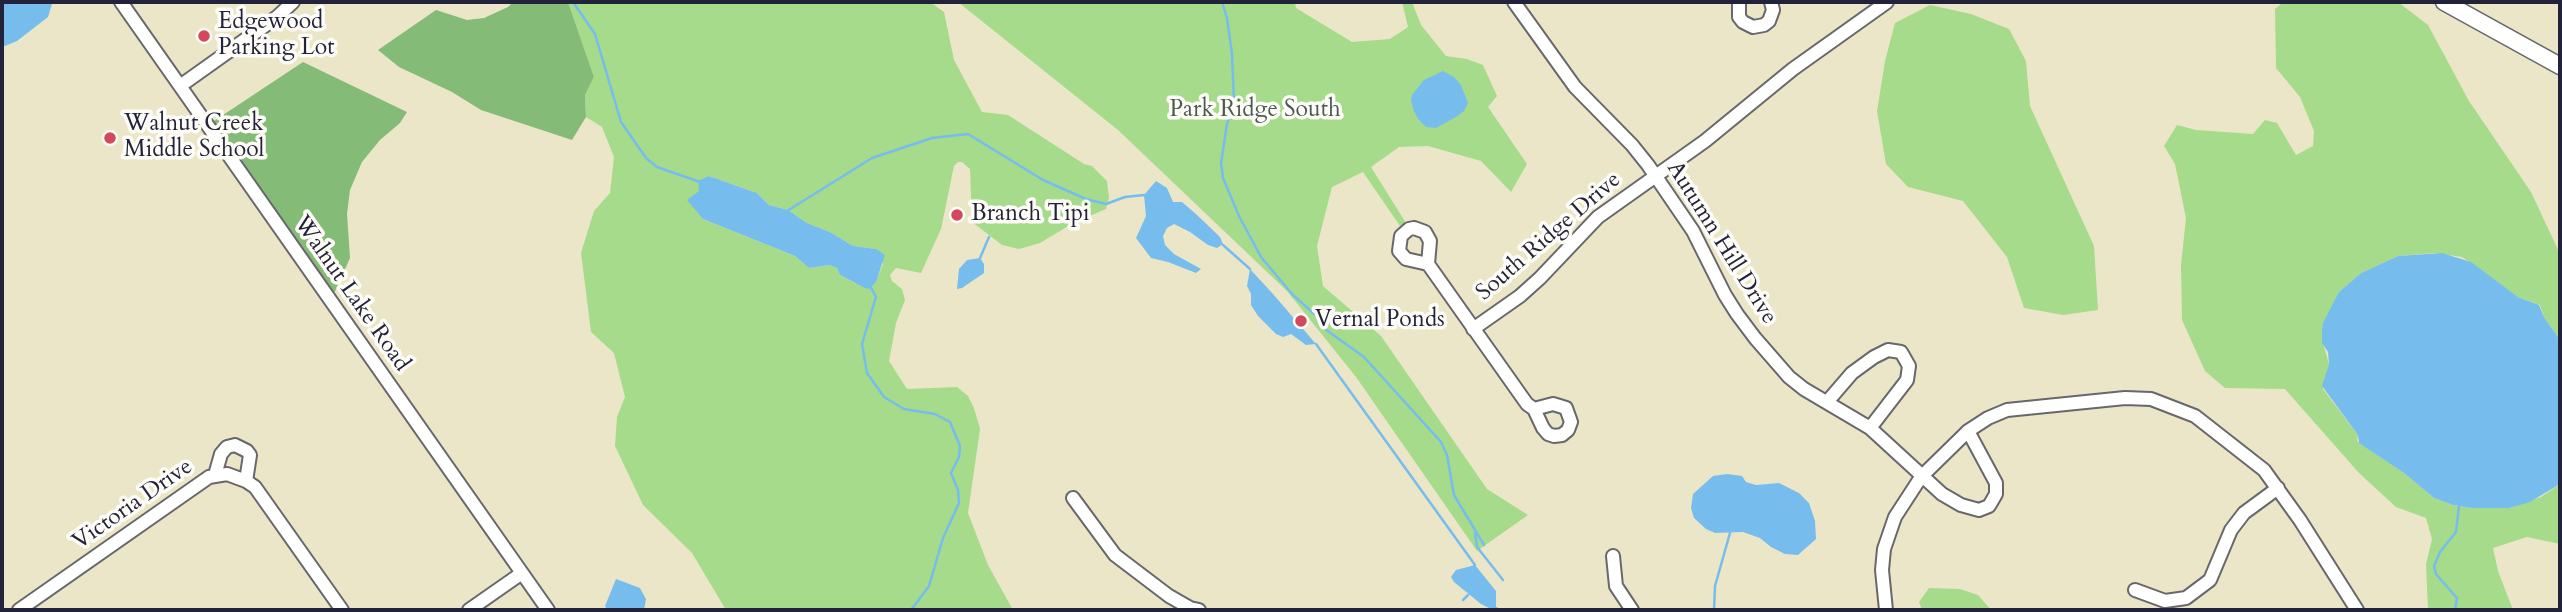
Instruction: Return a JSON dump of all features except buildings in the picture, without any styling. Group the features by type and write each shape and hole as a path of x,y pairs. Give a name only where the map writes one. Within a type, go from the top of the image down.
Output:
{"main road":[{"path":"2444,2 2560,66"}],"street":[{"name":"Walnut Lake Road","path":"121,2 548,610"},
{"path":"180,86 277,17 293,2"},
{"name":"Autumn Hill Drive","path":"1514,2 1575,87 1632,145 1655,176 1693,231 1725,295 1755,338 1789,377 1804,389 1870,428 1942,494 1961,505 1979,510 1989,506 1996,494 1996,483 1968,431"},
{"path":"1739,2 1739,17 1742,22 1753,27 1769,21 1773,10 1771,2"},
{"name":"South Ridge Drive","path":"1473,329 1520,296 1598,218 1705,141 1813,54 1887,2"},
{"path":"1428,264 1527,404 1534,409"},
{"path":"1827,402 1837,387 1874,357 1888,350 1901,352 1909,366 1907,380 1870,428"},
{"path":"1886,610 1882,570 1884,548 1895,517 1921,477 1968,431 1988,418 2007,411 2125,398 2151,399 2171,405 2204,422 2264,470 2357,610"},
{"path":"215,475 221,454 227,447 242,447 250,455 246,481 255,487 342,610"},
{"name":"Victoria Drive","path":"19,610 215,475 227,474 246,481"},
{"path":"2135,590 2165,601 2186,598 2210,580 2231,530 2244,513 2278,488"},
{"path":"1073,498 1115,555 1169,596 1199,610"},
{"path":"1613,556 1616,586 1632,610"},
{"path":"469,610 522,573"}],"green space":[{"path":"513,2 568,2 594,77 585,95 586,117 572,140 481,110 452,92 399,67 378,50 436,10 467,20 484,18"},
{"path":"568,2 930,2 944,12 954,60 982,112 1008,115 1084,164 1092,166 1107,181 1109,198 1106,209 1075,222 1040,243 1019,249 1002,245 972,222 970,169 958,162 954,166 941,229 921,273 896,268 890,275 892,281 902,289 905,300 896,323 889,361 907,389 957,387 968,396 974,408 980,429 968,513 988,565 1013,610 726,610 692,553 643,505 615,446 617,417 625,397 614,353 591,332 581,253 594,211 610,193 614,157 602,127 586,117 585,95 594,77","holes":["709,176 757,193 769,205 788,210 807,223 832,233 853,246 876,249 883,264 876,281 855,283 840,275 837,268 830,265 809,268 795,256 703,219 691,197 697,195"]},
{"name":"Park Ridge South","path":"958,2 1295,2 1296,8 1352,42 1390,39 1408,27 1402,2 1412,2 1421,25 1446,56 1483,65 1497,96 1488,107 1527,164 1511,192 1481,161 1428,146 1399,147 1371,167 1406,223 1400,226 1363,172 1332,187 1317,246 1323,286 1381,336 1487,489 1528,515 1477,551 1356,377 1287,291 1118,130"},
{"path":"2283,2 2398,2 2428,25 2469,101 2531,192 2560,254 2560,340 2544,317 2540,305 2518,297 2462,257 2435,253 2398,256 2361,273 2339,292 2322,339 2329,364 2323,389 2358,435 2357,441 2404,473 2434,498 2472,508 2509,508 2541,497 2560,484 2560,544 2527,537 2493,548 2498,571 2513,610 2428,610 2426,564 2432,539 2426,518 2396,507 2359,473 2285,389 2225,388 2205,371 2182,320 2181,265 2186,218 2175,164 2164,146 2177,125 2196,130 2253,134 2265,120 2277,123 2296,155 2313,146 2314,131 2300,97 2276,68 2275,9"},
{"path":"1930,5 1971,14 2009,29 2026,61 2030,106 2094,246 2098,310 2063,315 2024,308 2007,257 1963,201 1908,187 1886,164 1877,111 1885,61 1895,23"},
{"path":"303,62 407,112 400,123 380,140 362,162 350,190 347,214 350,258 333,296 211,123"},
{"path":"1929,588 1960,589 1978,595 1991,610 1922,610 1919,602"}],"water":[{"path":"2,2 52,4 48,17 17,41 5,46 2,45"},
{"path":"1443,71 1461,85 1468,103 1464,111 1456,117 1436,128 1426,127 1414,111 1412,95 1424,80"},
{"path":"709,176 757,193 769,205 788,210 807,223 832,233 853,246 876,249 885,255 876,282 869,289 840,275 837,268 830,265 809,268 795,256 703,219 687,200 699,191 698,181"},
{"path":"1156,181 1167,188 1173,202 1182,202 1220,237 1223,244 1217,248 1174,224 1167,228 1163,236 1165,245 1174,254 1201,269 1196,273 1151,258 1136,238 1146,216 1144,195"},
{"path":"2442,253 2471,262 2518,297 2539,305 2560,340 2560,484 2530,502 2509,508 2472,508 2434,498 2404,473 2359,443 2358,435 2322,386 2329,364 2328,352 2322,343 2323,323 2339,292 2361,273 2398,256"},
{"path":"980,258 984,264 984,273 957,289 959,269 967,260"},
{"path":"1250,269 1316,344 1306,345 1291,334 1283,337 1276,334 1258,316 1251,305 1251,294 1247,286"},
{"path":"1713,476 1742,476 1746,482 1756,485 1779,483 1799,493 1809,503 1815,521 1816,539 1798,555 1785,554 1760,538 1743,532 1715,533 1706,529 1694,518 1691,508 1693,494"},
{"path":"1475,565 1496,591 1496,608 1491,609 1481,604 1451,577 1456,570"},
{"path":"616,579 640,588 646,599 644,610 607,610 605,606"}],"waterway":[{"path":"573,2 595,34 621,122 646,158 657,167 700,182"},
{"path":"1222,2 1232,54 1234,101 1227,124 1221,163 1223,178 1239,216 1261,257 1293,295 1320,319 1325,329 1364,357 1441,442 1447,455 1454,495 1484,545"},
{"path":"787,211 872,158 932,138 968,134 1043,180 1086,199 1106,204 1125,197 1144,195"},
{"path":"980,258 989,237"},
{"path":"1223,245 1250,269"},
{"path":"870,286 876,297 862,344 867,373 884,397 904,409 935,414 950,422 960,446 959,457 951,473 958,490 959,503 943,538 929,586 911,610"},
{"path":"1316,344 1475,565"},
{"path":"2455,610 2457,598 2436,574 2434,566 2440,552 2456,532 2459,506"},
{"path":"1475,533 1477,547 1503,580"},
{"path":"1714,610 1715,586 1730,533"},
{"path":"1463,600 1468,595"}],"place":[{"name":"Edgewood Parking Lot","path":"204,36"},
{"name":"Walnut Creek Middle School","path":"110,138"},
{"name":"Branch Tipi","path":"957,215"},
{"name":"Vernal Ponds","path":"1301,321"}]}
